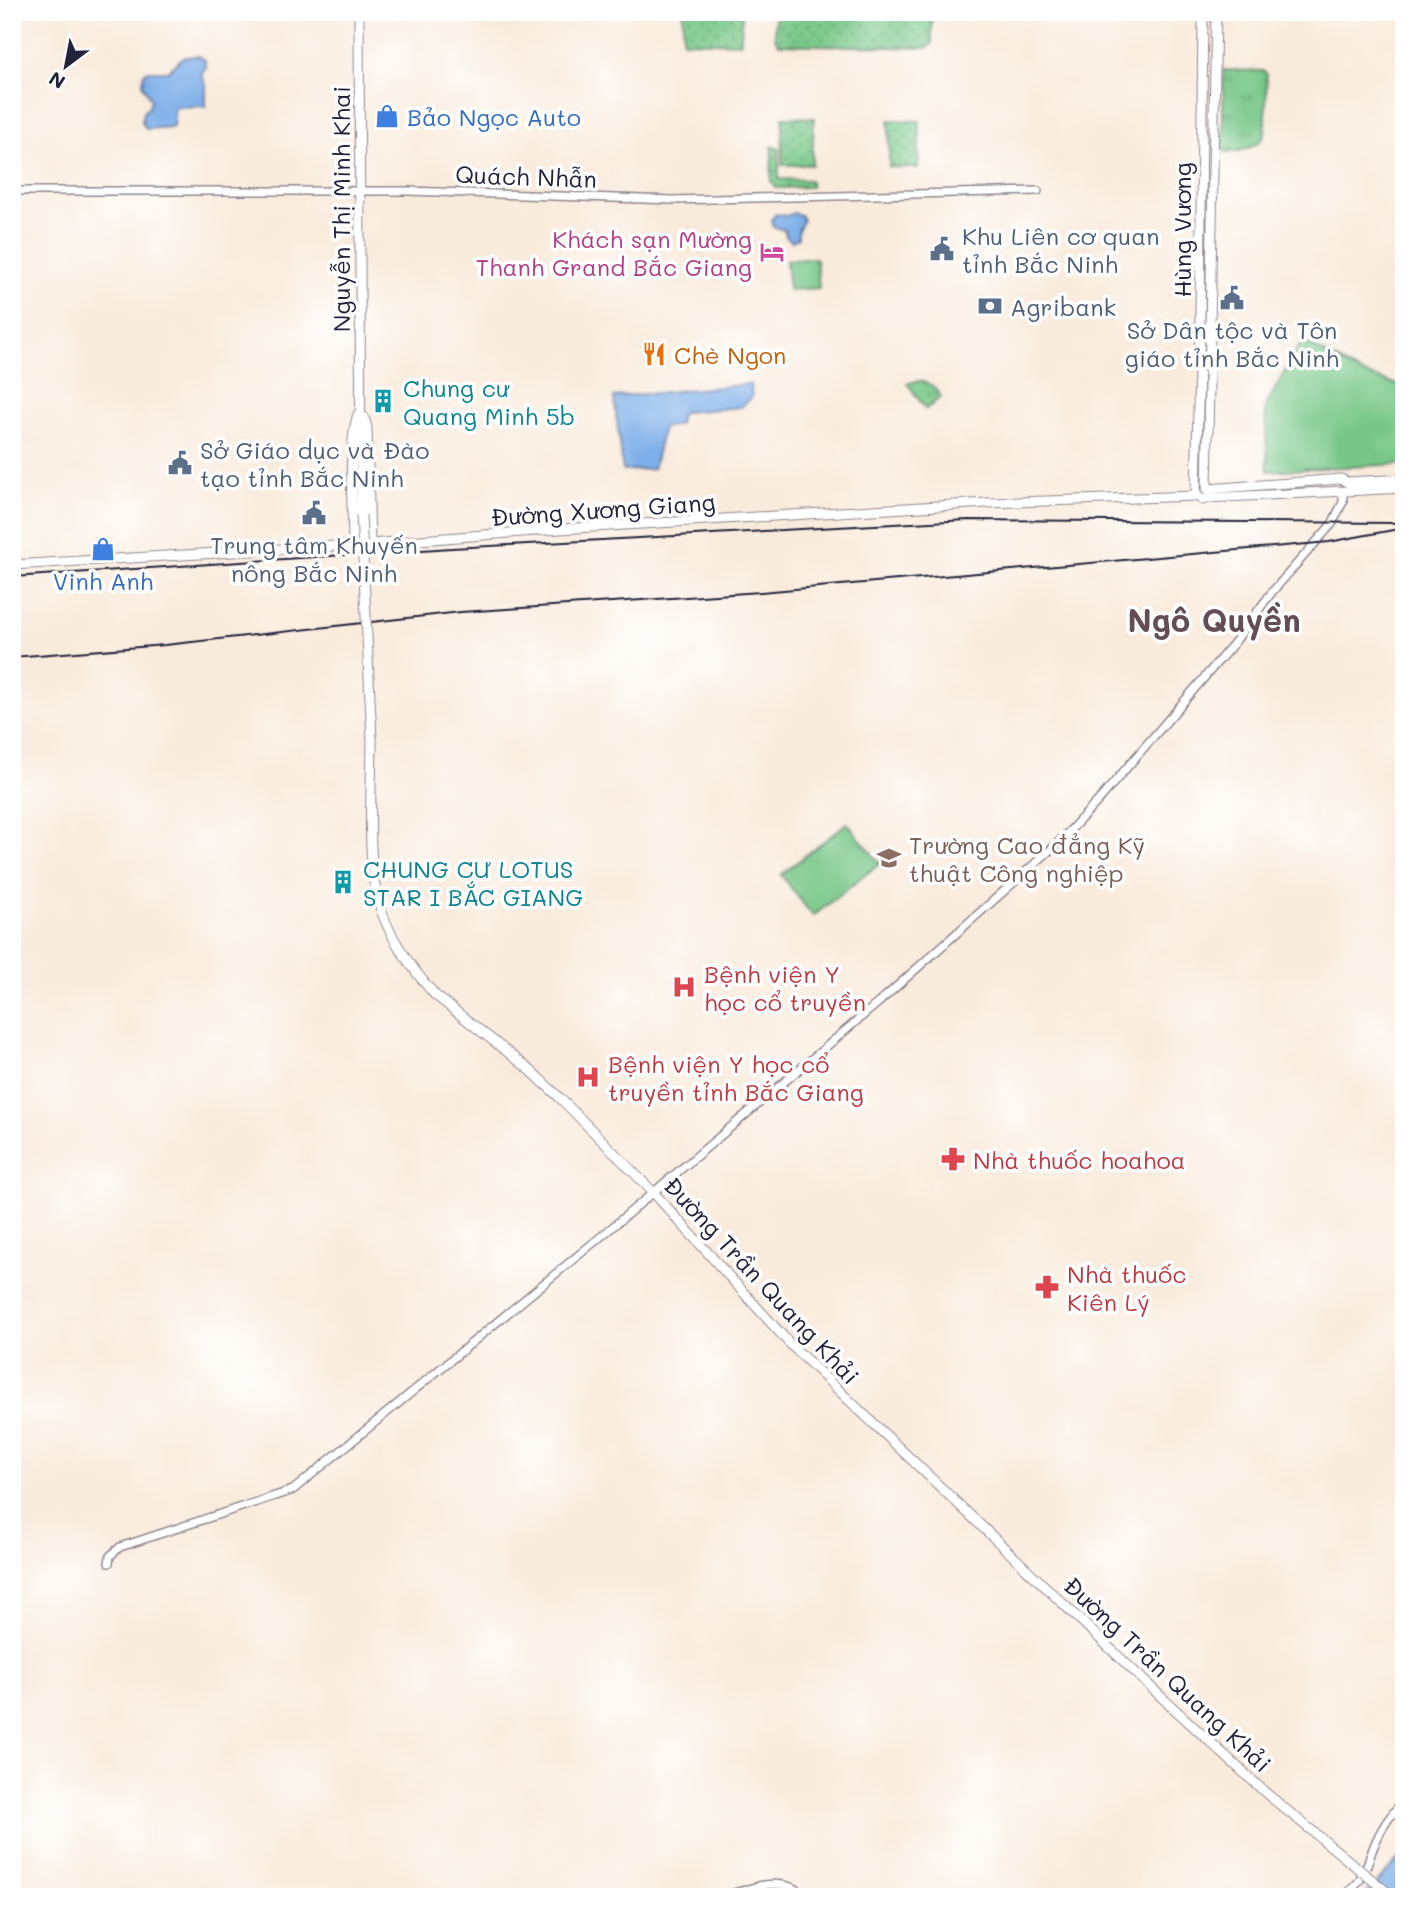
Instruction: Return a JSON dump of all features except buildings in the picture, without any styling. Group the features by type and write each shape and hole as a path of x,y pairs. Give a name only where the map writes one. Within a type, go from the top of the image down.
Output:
{"main road":[{"name":"Nguyễn Thị Minh Khai","path":"359,12 360,405"},
{"path":"1203,14 1216,14"},
{"name":"Hùng Vương","path":"1203,14 1200,322 1203,492"},
{"name":"Hùng Vương","path":"1201,437 1211,323 1216,14"},
{"path":"1201,110 1214,110"},
{"path":"360,405 367,428 370,544"},
{"path":"353,545 354,428 360,405"},
{"name":"Đường Trần Quang Khải","path":"360,405 361,515 372,739 375,885 382,911 396,941 424,982 435,995 547,1084 653,1192 791,1345 1157,1693 1267,1794 1393,1897"},
{"name":"Đường Xương Giang","path":"1342,487 1404,479"},
{"name":"Đường Xương Giang","path":"12,565 987,503 1203,492 1342,487 1404,488"}],"street":[{"name":"Quách Nhẫn","path":"12,191 359,191 673,200 1038,191"},
{"path":"109,1563 110,1556 120,1547 293,1490 627,1215 878,1003 1062,840 1099,800 1332,524 1343,502 1342,487"},
{"path":"1340,1897 1353,1890 1361,1881 1382,1828 1404,1800"},
{"path":"716,1897 773,1885 787,1886 808,1897"}],"green space":[{"path":"683,12 742,12 741,43 683,41"},
{"path":"775,12 932,12 932,44 927,48 779,44 775,38"},
{"path":"1223,70 1263,71 1267,74 1265,135 1252,147 1223,152"},
{"path":"783,117 814,118 812,165 782,165"},
{"path":"889,120 920,121 918,168 889,167"},
{"path":"772,146 779,149 779,179 810,180 811,187 776,188 771,182"},
{"path":"816,258 819,288 789,290 786,260"},
{"path":"1302,341 1360,373 1404,387 1404,464 1268,471 1265,407"},
{"path":"919,381 932,386 941,397 926,409 907,383"},
{"path":"847,823 880,863 813,916 781,875"}],"water":[{"path":"199,56 205,60 206,67 201,74 206,85 206,106 177,107 174,110 173,127 146,129 142,122 143,112 151,100 143,85 144,73 168,71 183,57"},
{"path":"793,213 801,215 803,221 798,238 792,241 786,237 785,230 773,227 771,220 776,214 787,216"},
{"path":"750,384 752,397 741,407 684,412 680,416 679,424 663,428 653,469 623,471 614,397"},
{"path":"1404,1854 1404,1897 1363,1897"}],"railway":[{"path":"12,577 452,548 968,520 1397,523"},
{"path":"12,657 165,645 461,612 761,592 1329,542 1404,528"}],"place":[{"name":"Bảo Ngọc Auto","path":"387,116"},
{"name":"Khu Liên cơ quan tỉnh Bắc Ninh","path":"942,249"},
{"name":"Khách sạn Mường Thanh Grand Bắc Giang","path":"772,252"},
{"name":"Sở Dân tộc và Tôn giáo tỉnh Bắc Ninh","path":"1232,298"},
{"name":"Agribank","path":"990,306"},
{"name":"Chè Ngon","path":"654,354"},
{"name":"Chung cư Quang Minh 5b","path":"383,401"},
{"name":"Sở Giáo dục và Đào tạo tỉnh Bắc Ninh","path":"180,463"},
{"name":"Trung tâm Khuyến nông Bắc Ninh","path":"314,513"},
{"name":"Vinh Anh","path":"103,549"},
{"name":"Trường Cao đẳng Kỹ thuật Công nghiệp","path":"889,858"},
{"name":"CHUNG CƯ LOTUS STAR I BẮC GIANG","path":"343,882"},
{"name":"Bệnh viện Y học cổ truyền","path":"684,987"},
{"name":"Bệnh viện Y học cổ truyền tỉnh Bắc Giang","path":"588,1077"},
{"name":"Nhà thuốc hoahoa","path":"953,1159"},
{"name":"Nhà thuốc Kiên Lý","path":"1047,1287"}],"district":[{"name":"Ngô Quyền","path":"1214,619"}]}
